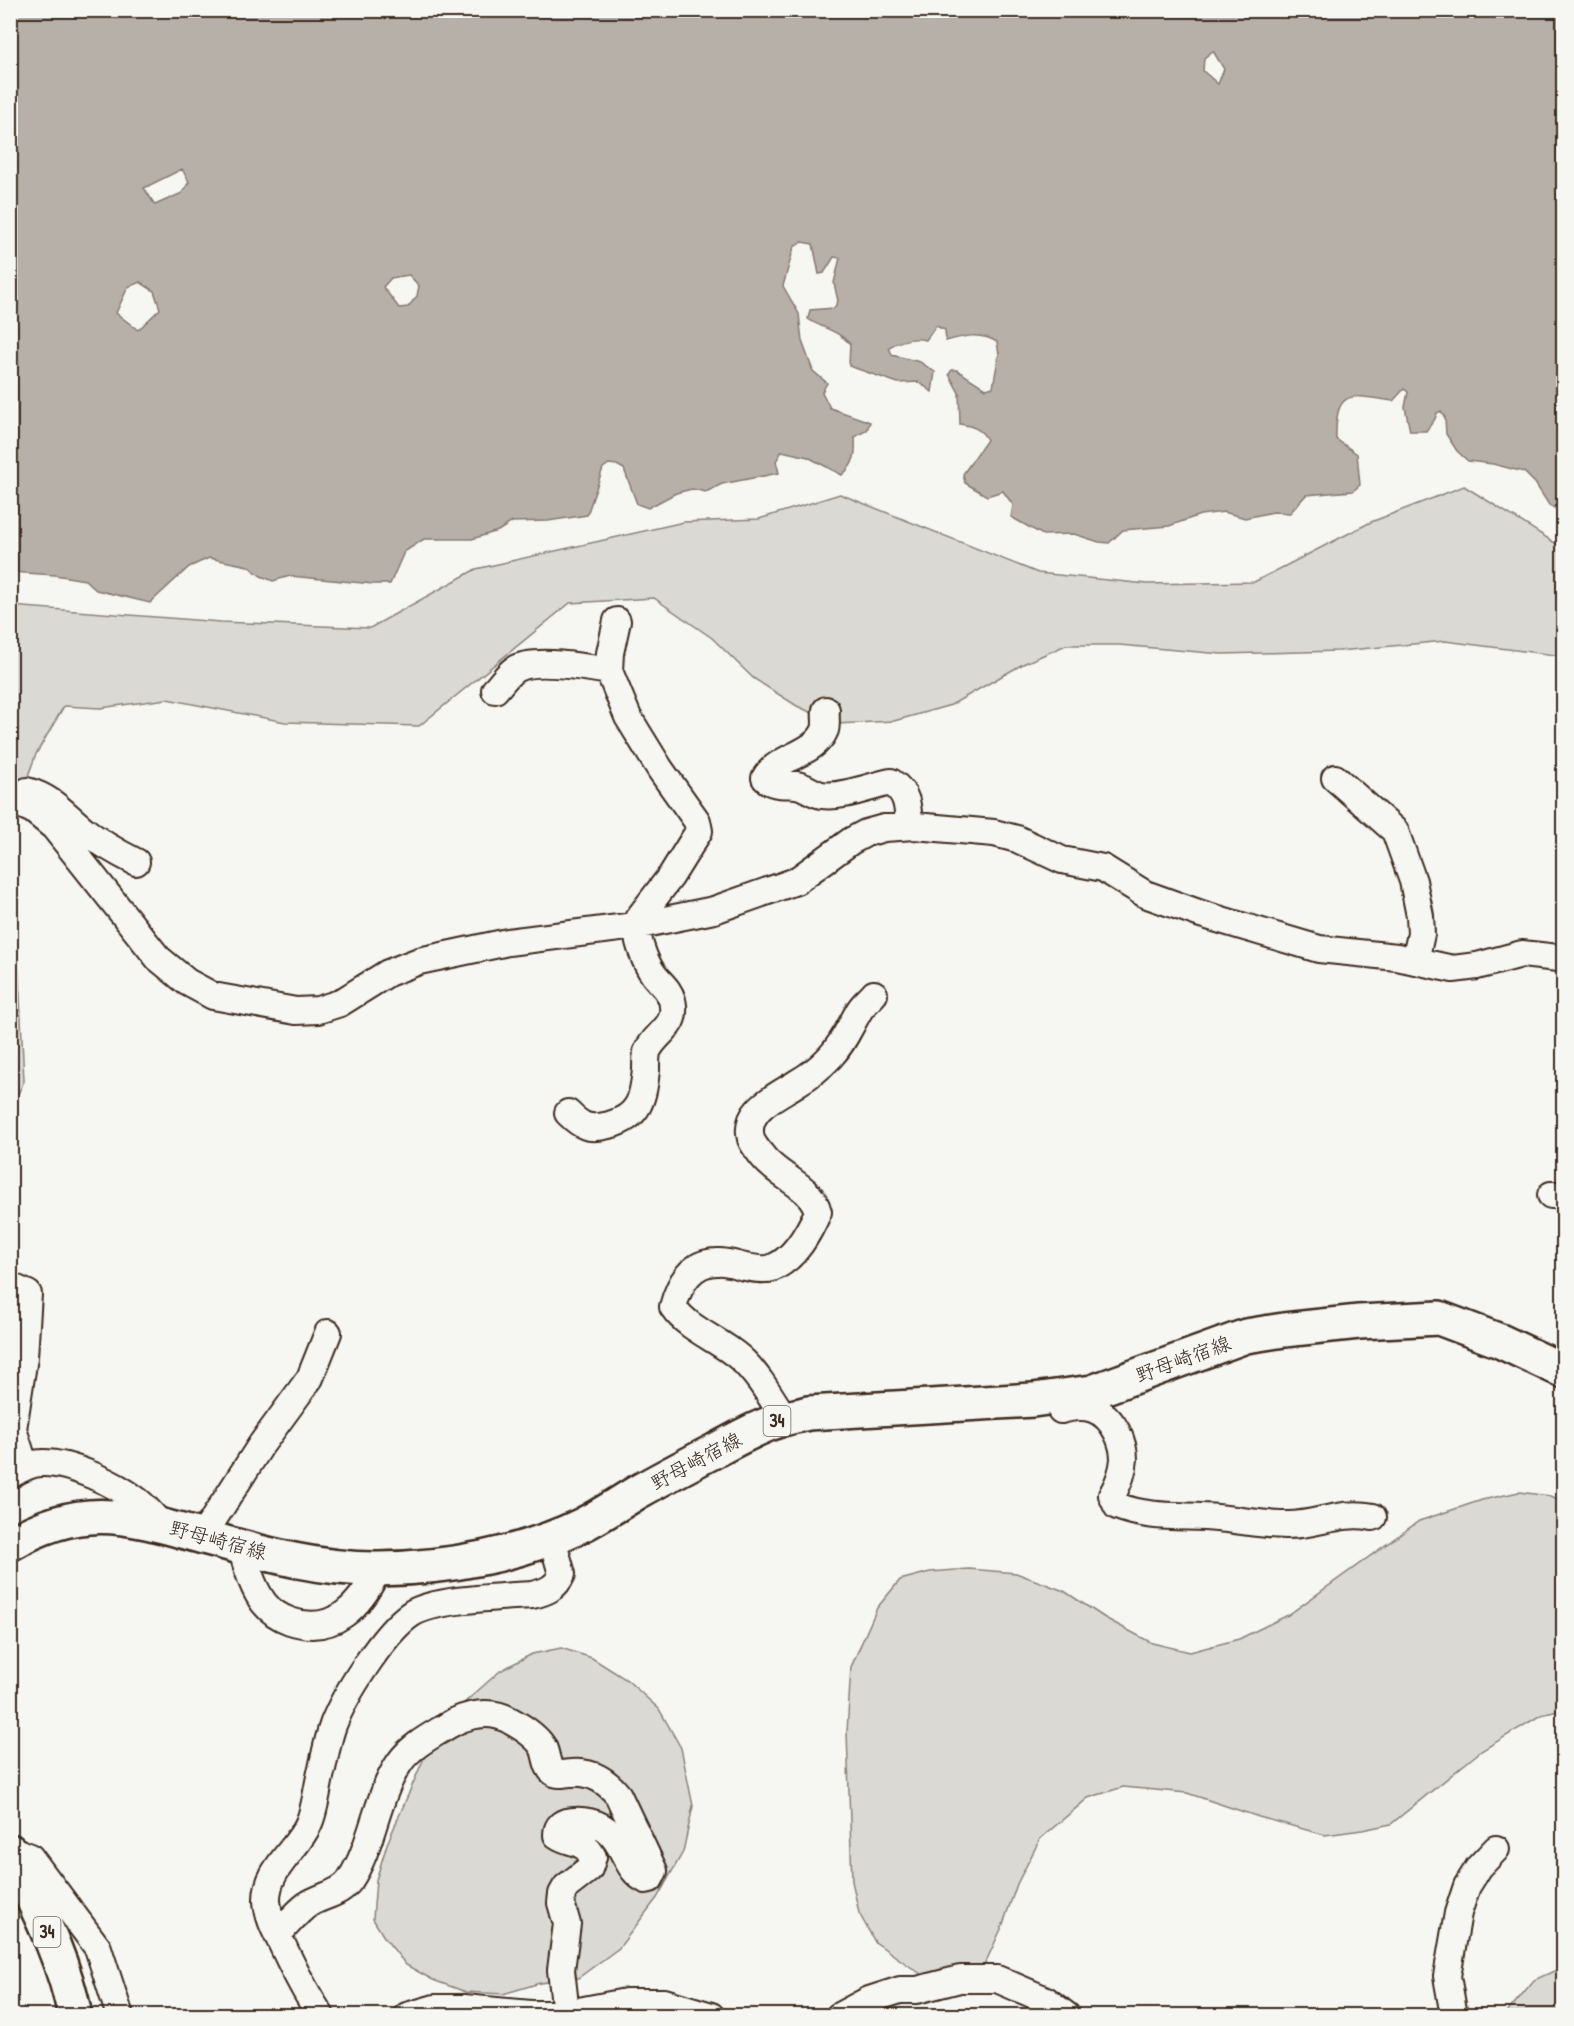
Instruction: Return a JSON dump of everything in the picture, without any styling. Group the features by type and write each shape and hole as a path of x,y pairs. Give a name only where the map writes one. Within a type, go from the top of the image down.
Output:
{"main road":[{"name":"野母崎宿線","path":"10,1544 56,1523 107,1516 132,1518 241,1548 322,1565 378,1569 470,1559 520,1549 552,1539 582,1525 660,1479 738,1438 785,1419 808,1413 1042,1399 1092,1392 1246,1336 1284,1330 1439,1318 1500,1341 1563,1371"},
{"name":"34","path":"10,1850 55,1950 66,1980 75,2016"}],"street":[{"path":"568,1113 578,1122 589,1127 619,1122 634,1111 641,1102 647,1052 671,1021 673,1010 672,999 646,962 635,926 671,876 699,831 697,821 660,769 628,717 609,670 617,621"},
{"path":"495,690 513,670 522,666 537,664 609,670"},
{"path":"826,710 825,729 818,740 773,768 765,778 784,785 804,787 819,795 832,796 891,782 904,793 909,826"},
{"path":"1335,778 1395,831 1413,882 1420,916 1421,934 1415,961"},
{"path":"12,802 27,791 40,795 52,802 103,844 136,862"},
{"path":"12,802 33,810 54,827 158,957 187,982 213,996 296,1011 318,1010 340,1003 388,973 419,961 508,942 635,926 714,910 796,881 851,841 866,833 884,828 909,826 994,833 1017,839 1062,860 1103,868 1145,894 1201,914 1319,948 1415,961 1453,969 1477,966 1522,954 1562,959"},
{"path":"785,1419 742,1359 695,1329 680,1317 673,1307 676,1293 687,1275 697,1266 717,1262 753,1268 771,1268 782,1262 800,1245 818,1212 816,1203 808,1193 765,1159 752,1140 751,1125 758,1110 768,1100 815,1071 829,1058 844,1040 859,1010 874,994"},
{"path":"10,1286 28,1294 24,1357 13,1429 18,1472 42,1463 64,1466 95,1476 138,1501 161,1525"},
{"path":"202,1537 261,1446 310,1378 328,1333"},
{"path":"1042,1399 1048,1408 1059,1411 1074,1406 1100,1411 1113,1425 1122,1441 1124,1456 1123,1472 1112,1495 1117,1506 1134,1513 1288,1526 1332,1516 1373,1517"},
{"path":"321,2016 304,1991 269,1918 267,1900 270,1880 280,1863 300,1841 310,1821 333,1725 373,1654 411,1614 426,1607 532,1595 542,1593 554,1586 562,1574 552,1539"},
{"path":"241,1548 254,1586 264,1604 278,1617 300,1624 317,1625 337,1621 367,1592 378,1569"},
{"path":"278,1934 306,1906 348,1883 400,1762 426,1739 460,1717 495,1714 511,1721 537,1740 544,1748 551,1770 557,1774 584,1773 596,1776 610,1785 618,1795 654,1871 650,1879 646,1880 638,1875 613,1835 599,1824 577,1820 563,1822 556,1831 562,1839 582,1844 589,1849 593,1857 590,1869 566,1887 562,1894 561,1903 567,1924 561,1970 566,2013"},
{"path":"1454,2016 1447,1976 1458,1913 1467,1886 1479,1867 1496,1849"},
{"path":"10,1850 30,1857 98,1948 120,2016"},
{"path":"839,2016 869,2000 900,1990 917,1990 960,1979 997,1979 1046,2000 1067,2016"},
{"path":"407,2016 435,2008 464,2008 531,2014 566,2013 626,2002 664,2002 711,2016"}],"shaded area":[{"path":"10,11 1563,11 1563,513 1549,505 1535,483 1524,472 1493,464 1468,461 1457,451 1446,434 1445,418 1441,411 1437,413 1426,431 1410,431 1405,407 1408,392 1404,389 1393,401 1366,397 1348,398 1339,410 1336,439 1357,454 1360,485 1353,491 1306,495 1290,513 1273,512 1245,518 1224,512 1200,515 1169,526 1123,530 1109,543 1074,534 1043,535 1011,517 1013,505 1003,491 987,496 965,483 963,474 987,440 976,429 960,424 959,393 949,374 952,370 957,370 986,389 993,387 999,354 997,342 978,336 966,336 946,341 945,330 936,326 926,340 906,340 889,347 892,355 920,362 935,372 932,392 919,382 898,383 849,366 850,344 808,319 810,310 834,308 838,301 834,283 840,258 834,257 824,273 819,274 813,244 802,242 794,247 783,286 799,314 802,341 813,371 827,383 822,392 830,408 870,422 867,430 855,437 854,458 850,467 842,475 808,457 782,451 776,461 779,473 722,484 706,492 692,489 676,493 648,508 637,504 624,469 609,464 603,468 587,515 548,521 512,522 498,531 472,539 424,539 404,552 390,584 290,576 273,581 261,576 248,566 209,558 189,567 150,603 96,590 85,580 11,572","holes":["1213,51 1224,69 1218,84 1203,71 1204,58","182,169 189,182 182,193 155,205 144,188","409,275 419,286 417,296 408,307 399,308 383,287 391,278","140,282 154,291 160,309 138,330 116,313 128,287"]},
{"path":"1464,486 1563,548 1563,656 1445,641 1339,651 1222,654 1119,645 1066,645 1023,664 951,705 894,721 836,724 797,706 753,678 712,638 654,598 570,603 419,726 285,722 167,699 100,708 64,706 36,754 14,814 11,887 11,606 221,622 370,628 476,569 684,522 759,519 840,494 1038,573 1147,584 1254,582 1371,522"},
{"path":"11,887 19,976 24,1081 11,1109"},
{"path":"1519,1492 1550,1496 1563,1501 1563,1710 1541,1715 1481,1751 1391,1824 1362,1830 1325,1835 1259,1817 1187,1793 1123,1787 1088,1798 1040,1839 1017,1884 1002,1927 983,1968 935,1984 875,1942 859,1913 852,1881 847,1732 851,1667 877,1608 900,1580 930,1572 969,1569 1016,1573 1064,1591 1105,1618 1152,1643 1190,1652 1239,1639 1288,1615 1419,1521 1482,1500"},
{"path":"561,1648 592,1658 627,1680 659,1709 681,1748 693,1806 683,1852 657,1898 619,1948 578,1978 540,1983 503,1994 466,1992 433,1980 406,1965 373,1919 376,1880 387,1844 433,1737 464,1703 500,1671 532,1654"},
{"path":"1563,1967 1563,2015 1505,2015 1534,1980"}]}
